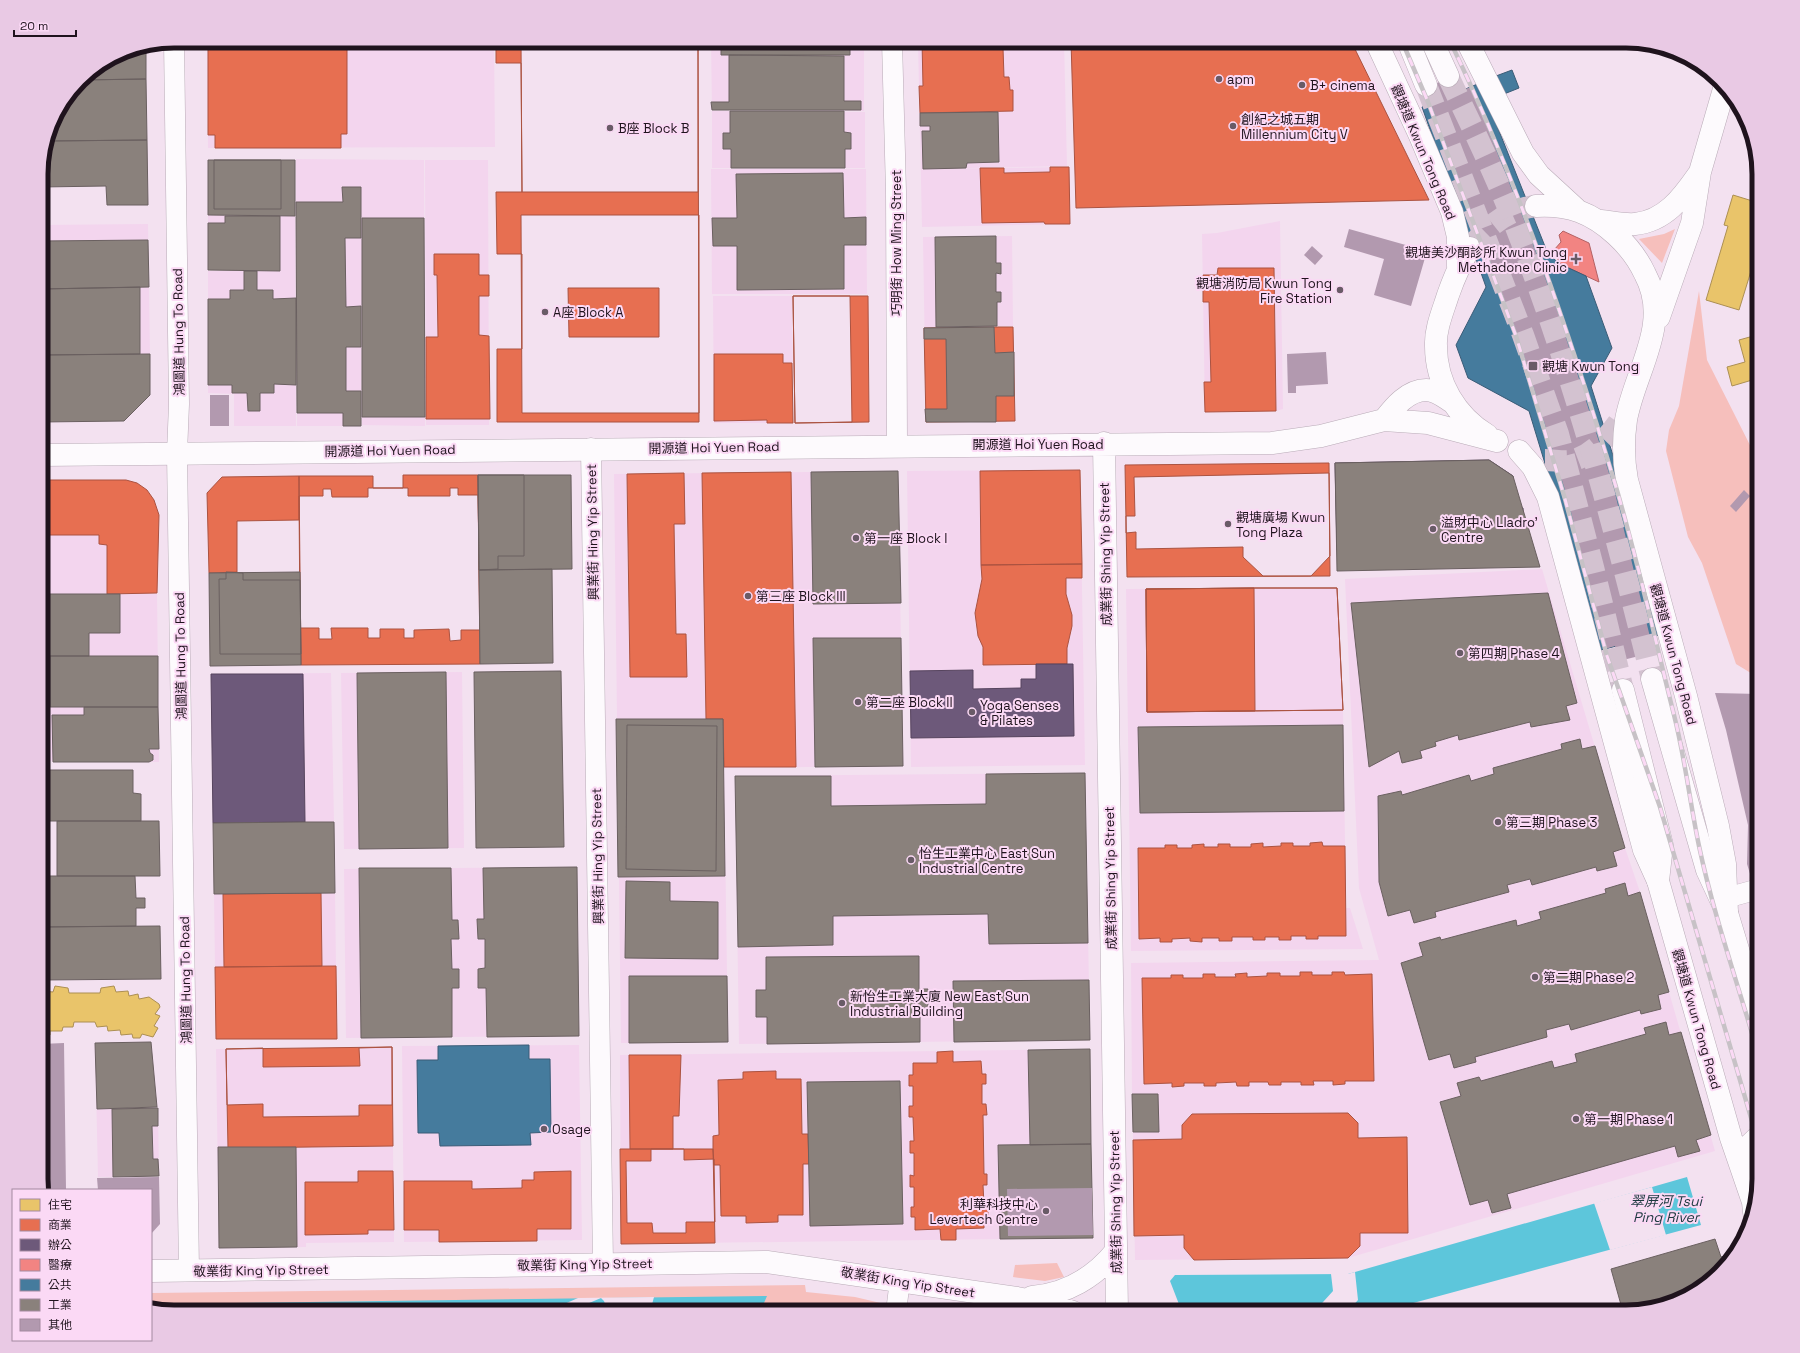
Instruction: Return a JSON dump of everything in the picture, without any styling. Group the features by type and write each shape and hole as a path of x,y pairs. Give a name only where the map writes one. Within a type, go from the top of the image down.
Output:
{"main road":[{"name":"觀塘道 Kwun Tong Road","path":"1379,48 1420,136 1452,212 1464,257 1440,318 1436,345 1439,375 1452,402 1478,430 1519,451 1545,460"},
{"path":"1411,48 1426,85"},
{"path":"1435,48 1448,76"},
{"name":"觀塘道 Kwun Tong Road","path":"1470,48 1523,153 1539,175 1577,210"},
{"path":"1654,331 1692,223 1700,172 1723,93"},
{"path":"1601,221 1635,224 1651,221 1667,212 1681,198 1700,172"},
{"name":"觀塘道 Kwun Tong Road","path":"1536,206 1555,205 1577,210 1601,221 1630,250 1638,261 1648,279 1654,296 1656,314 1654,331 1628,405 1623,458 1627,480 1708,781 1725,864 1727,906 1752,994"},
{"path":"1384,420 1394,407 1403,399 1426,390 1439,393 1452,402"},
{"name":"開源道 Hoi Yuen Road","path":"48,455 897,445 1272,443 1320,436 1384,420 1428,423 1497,441"},
{"name":"成業街 Shing Yip Street","path":"1104,443 1117,1305"},
{"name":"觀塘道 Kwun Tong Road","path":"1519,451 1533,467 1548,497 1644,850 1658,881 1731,1138 1751,1196"},
{"name":"觀塘道 Kwun Tong Road","path":"1652,679 1707,870 1727,906"},
{"name":"觀塘道 Kwun Tong Road","path":"1623,690 1662,845 1658,881"},
{"path":"1738,1156 1752,1143"},
{"name":"敬業街 King Yip Street","path":"1017,1298 1042,1296 1066,1290 1104,1266 1116,1251"},
{"name":"敬業街 King Yip Street","path":"152,1271 767,1262 900,1280 1017,1298 1051,1305"}],"street":[{"name":"鴻圖道 Hung To Road","path":"174,48 179,388 177,453 189,1271"},
{"name":"巧明街 How Ming Street","path":"892,48 896,192 897,445"},
{"name":"興業街 Hing Yip Street","path":"591,448 603,1264"},
{"path":"1727,906 1752,892"},
{"path":"897,1305 900,1280"}],"shaded area":[{"path":"207,48 494,48 495,147 208,148"},
{"path":"711,48 864,48 864,111 712,110"},
{"path":"918,48 1064,48 1067,166 922,169 1069,167 1070,224 922,227"},
{"path":"712,111 865,112 865,168 712,168"},
{"path":"296,159 424,160 425,426 362,425 361,184 361,426 297,426"},
{"path":"208,160 295,160 296,426 234,426 234,394 208,393 208,271 276,271 208,270"},
{"path":"425,160 488,160 489,425 426,425"},
{"path":"711,169 866,169 867,294 712,294"},
{"path":"1280,221 1283,409 1276,411 1205,412 1202,234 1217,233"},
{"path":"148,224 150,354 48,355 48,225"},
{"path":"1675,229 1662,263 1639,239 1664,234"},
{"path":"1012,236 1013,326 931,327 1013,327 1015,421 926,422 923,237"},
{"path":"1699,291 1707,360 1752,449 1752,674 1736,664 1702,563 1688,537 1666,451 1669,430 1679,406"},
{"path":"713,296 792,296 793,423 714,423"},
{"path":"1080,470 1085,765 911,767 907,471"},
{"path":"898,471 903,766 724,768 728,1042 621,1043 614,474"},
{"path":"48,480 126,480 137,483 147,490 154,500 159,515 157,593 144,594 157,594 159,762 48,761"},
{"path":"1542,569 1625,848 1640,892 1715,1151 1348,1258 1135,1260 1133,1132 1158,1132 1158,1094 1132,1094 1131,963 1379,960 1359,888 1345,579"},
{"path":"1337,588 1343,710 1346,908 1350,908 1363,949 1131,951 1126,589"},
{"path":"462,672 464,848 344,849 341,673"},
{"path":"331,673 334,822 213,823 211,674"},
{"path":"1085,773 1090,1040 739,1044 735,776"},
{"path":"577,867 579,1036 346,1038 344,869"},
{"path":"335,893 336,966 215,967 214,894"},
{"path":"151,1042 157,1107 128,1108 158,1108 159,1176 98,1177 95,1043"},
{"path":"579,1045 582,1240 404,1242 402,1046"},
{"path":"392,1047 394,1242 306,1243 306,1247 219,1248 216,1049"},
{"path":"1090,1049 1091,1144 998,1145 1000,1239 621,1244 620,1055"},
{"path":"1057,1263 1064,1277 1045,1281 1013,1277 1015,1265"},
{"path":"805,1285 806,1292 855,1297 889,1305 165,1305 152,1303 152,1293"}],"water":[{"name":"翠屏河 Tsui Ping River","path":"1687,1177 1701,1225 1406,1305 1179,1305 1170,1281 1175,1275 1348,1274"},
{"path":"767,1296 763,1305 156,1304"}],"pier":[{"path":"1652,1187 1666,1235 1610,1250 1594,1203"},
{"path":"1355,1272 1358,1300 1353,1305 1320,1305 1333,1291 1331,1274 1348,1274"},
{"path":"654,1297 652,1305 605,1305 601,1298 584,1305 562,1305 578,1298"},
{"path":"163,1303 216,1303 214,1305 169,1305"}],"building: 住宅":[{"path":"1733,195 1752,201 1752,268 1739,310 1706,300 1728,226 1724,225"},
{"path":"1752,336 1752,380 1732,386 1727,367 1745,362 1739,340"},
{"path":"55,986 68,988 69,993 100,993 101,988 114,986 116,992 128,991 129,996 138,994 139,999 149,997 159,1004 160,1007 155,1014 160,1016 154,1026 158,1028 153,1037 142,1034 140,1038 133,1038 132,1034 121,1035 120,1030 108,1031 107,1026 97,1027 95,1022 74,1022 73,1027 63,1027 62,1031 50,1031 50,1035 48,1035 48,992 53,992"}],"building: 商業":[{"path":"208,48 347,48 347,134 341,134 341,148 215,148 215,135 208,135"},
{"path":"496,48 698,48 699,422 497,422 497,349 522,349 522,254 497,254 496,192 522,192 521,63 496,63"},
{"name":"B座 Block B","path":"521,48 698,48 698,192 522,192"},
{"path":"922,48 1003,48 1004,77 1009,77 1010,90 1013,90 1013,111 920,113 919,86 923,86"},
{"name":"創紀之城五期 Millennium City V","path":"1071,48 1354,48 1429,200 1076,208"},
{"path":"1050,167 1069,167 1070,224 1045,224 1044,222 982,223 980,168 1004,168 1004,173 1050,172"},
{"name":"A座 Block A","path":"521,215 699,215 699,413 522,413","holes":["568,288 659,288 659,337 569,337"]},
{"path":"434,254 479,254 479,275 489,275 489,296 479,296 479,335 489,336 490,419 426,419 426,337 438,337 437,275 434,275"},
{"path":"1218,268 1274,268 1276,411 1205,412 1204,382 1211,382 1209,302 1203,302 1203,275 1217,275"},
{"path":"793,296 850,296 852,422 795,423"},
{"path":"793,296 868,296 869,422 795,423"},
{"path":"1013,327 1015,421 926,422 924,328"},
{"path":"714,354 783,354 783,363 792,363 793,423 767,423 767,420 714,421"},
{"name":"觀塘廣場 Kwun Tong Plaza","path":"1329,463 1330,576 1127,577 1125,465"},
{"path":"1080,470 1082,564 981,565 980,471"},
{"name":"第三座 Block III","path":"791,472 796,767 724,767 723,719 706,719 702,473"},
{"path":"684,473 685,524 674,524 676,634 686,634 687,677 630,677 627,474"},
{"name":"觀塘廣場 Kwun Tong Plaza","path":"1329,473 1330,556 1311,576 1263,576 1243,557 1243,547 1136,549 1136,532 1126,533 1126,516 1135,516 1134,477"},
{"path":"403,475 478,475 480,664 301,665 299,476 373,476 373,488 403,488"},
{"path":"299,476 299,520 237,521 237,572 209,573 207,493 222,477"},
{"path":"48,480 126,480 137,483 147,490 154,500 159,515 157,593 107,594 107,545 99,544 99,535 48,535"},
{"path":"368,488 408,488 408,496 450,496 450,488 458,488 458,495 478,495 480,630 461,630 461,640 450,641 449,629 414,630 414,638 404,638 404,629 380,629 380,638 368,638 368,628 331,628 332,639 319,639 319,628 300,628 299,496 323,496 323,489 331,489 332,497 368,497"},
{"path":"1082,564 1082,578 1066,578 1066,594 1072,615 1072,626 1067,648 1067,664 983,665 983,647 978,636 975,613 982,579 981,565"},
{"path":"1254,588 1255,711 1147,712 1146,589"},
{"path":"1337,588 1343,710 1147,712 1146,589"},
{"path":"1337,588 1343,710 1147,712 1146,589"},
{"path":"1322,842 1323,846 1345,846 1346,936 1318,936 1318,939 1306,939 1306,936 1291,936 1291,940 1279,940 1279,937 1265,937 1265,940 1253,940 1253,937 1232,937 1232,941 1219,941 1219,938 1202,938 1202,942 1190,941 1190,938 1172,939 1172,942 1160,942 1160,938 1139,939 1138,848 1165,848 1165,845 1177,845 1177,848 1192,848 1192,845 1204,844 1204,847 1218,847 1218,844 1230,844 1230,847 1251,847 1251,844 1263,843 1263,847 1281,846 1281,843 1293,843 1293,846 1310,846 1310,843"},
{"path":"321,893 322,966 224,967 223,894"},
{"path":"336,966 337,1039 216,1039 215,967"},
{"path":"1300,972 1312,972 1312,975 1332,975 1332,972 1344,972 1345,975 1372,974 1374,1081 1345,1081 1345,1084 1333,1085 1333,1081 1313,1081 1314,1085 1301,1085 1301,1082 1281,1082 1281,1085 1269,1085 1268,1082 1249,1082 1249,1086 1237,1086 1236,1082 1216,1083 1216,1086 1204,1086 1204,1083 1184,1083 1184,1086 1172,1087 1172,1083 1144,1084 1142,978 1171,978 1171,975 1183,975 1183,978 1203,978 1203,974 1215,974 1215,977 1236,977 1235,974 1247,973 1247,977 1267,976 1267,973 1280,973 1280,976 1300,976"},
{"path":"392,1047 392,1105 359,1105 359,1116 263,1117 263,1104 227,1105 226,1049 263,1048 263,1067 360,1066 359,1048"},
{"path":"392,1047 393,1146 228,1148 226,1049"},
{"path":"953,1051 953,1062 981,1061 982,1074 986,1074 986,1084 982,1084 982,1104 986,1104 987,1115 983,1115 984,1174 987,1174 987,1185 983,1185 984,1205 988,1205 988,1216 984,1216 984,1228 956,1229 956,1240 941,1240 940,1229 915,1230 915,1217 911,1217 911,1207 914,1207 914,1187 910,1187 910,1175 914,1176 914,1153 910,1153 910,1141 914,1141 913,1117 909,1117 909,1106 913,1106 913,1086 909,1086 909,1075 913,1075 913,1063 937,1063 937,1052"},
{"path":"629,1055 681,1055 679,1116 673,1116 673,1149 630,1149"},
{"path":"776,1071 776,1079 801,1079 802,1134 808,1134 809,1164 803,1164 803,1215 778,1215 778,1222 746,1223 746,1216 721,1216 720,1165 714,1165 713,1149 713,1136 719,1135 718,1080 743,1079 743,1072"},
{"path":"1348,1113 1358,1123 1358,1138 1407,1137 1408,1233 1360,1233 1360,1246 1348,1258 1194,1260 1184,1248 1184,1235 1134,1236 1133,1140 1182,1139 1182,1125 1192,1114"},
{"path":"620,1149 713,1149 715,1243 621,1244"},
{"path":"651,1149 684,1149 684,1160 714,1159 715,1222 686,1222 686,1233 653,1233 652,1223 627,1223 626,1161 651,1161"},
{"path":"358,1171 393,1171 394,1230 368,1230 368,1234 305,1235 305,1182 358,1182"},
{"path":"571,1171 571,1229 537,1229 537,1241 439,1242 439,1230 404,1230 404,1181 472,1181 472,1189 522,1188 522,1180 534,1180 534,1172"}],"building: 辦公":[{"name":"溢財中心 Lladro' Centre","path":"1489,460 1513,476 1513,509 1523,508 1523,546 1337,550 1335,463"},
{"path":"1036,664 1073,664 1074,736 911,738 910,671 973,670 973,689 1021,688 1021,679 1036,679"},
{"path":"211,674 303,674 305,822 213,823"}],"building: 醫療":[{"name":"觀塘美沙酮診所 Kwun Tong Methadone Clinic","path":"1563,231 1589,243 1599,282 1560,264 1554,250 1561,242 1559,235"}],"building: 公共":[{"path":"1512,70 1519,88 1504,94 1496,76"},
{"name":"觀塘 Kwun Tong","path":"1480,83 1548,254 1560,264 1586,276 1612,348 1591,386 1623,487 1659,635 1597,651 1557,503 1529,411 1468,378 1456,345 1486,287 1422,107"},
{"path":"529,1045 529,1059 550,1059 551,1132 530,1133 531,1145 440,1146 439,1133 418,1133 417,1060 438,1060 438,1046"}],"building: 工業":[{"path":"721,48 850,48 850,55 721,55"},
{"path":"146,51 146,79 90,80 111,65"},
{"path":"729,55 844,56 844,101 861,101 861,110 712,110 711,102 729,102"},
{"path":"146,79 147,140 52,141 65,111 74,97 90,80"},
{"path":"730,111 844,111 844,132 851,133 851,149 845,149 845,168 731,168 731,149 723,149 723,133 730,133"},
{"path":"998,112 999,162 967,163 966,168 923,169 922,131 930,131 930,126 920,126 920,113"},
{"path":"147,140 148,205 107,205 106,186 48,187 48,165 52,141"},
{"path":"208,160 295,160 295,216 208,215"},
{"path":"214,160 281,160 281,209 214,209"},
{"path":"843,173 844,218 866,217 866,245 844,245 844,289 737,290 737,246 713,246 712,218 737,218 736,174"},
{"path":"342,187 361,187 361,238 345,238 346,307 361,306 361,347 346,347 346,391 361,391 361,426 343,426 343,413 297,413 296,202 343,202"},
{"path":"225,216 280,216 280,271 208,270 208,223 225,223"},
{"path":"362,218 424,218 425,417 362,417"},
{"path":"996,236 996,263 1001,263 1001,274 996,273 996,292 1001,292 1001,302 997,302 997,326 936,327 935,237"},
{"path":"148,240 149,287 48,289 48,241"},
{"path":"244,271 257,271 257,290 273,290 273,299 296,298 296,385 274,384 274,393 260,393 260,411 248,411 247,393 232,393 232,385 208,385 208,299 230,299 230,290 244,290"},
{"path":"140,287 140,354 48,355 48,289"},
{"path":"994,327 995,353 1014,352 1014,396 996,396 996,422 926,422 925,409 947,409 946,339 924,339 924,328"},
{"path":"150,354 150,395 124,421 48,422 48,355"},
{"name":"溢財中心 Lladro' Centre","path":"1489,460 1513,476 1540,567 1337,571 1335,463"},
{"name":"第一座 Block I","path":"898,471 901,603 813,604 811,472"},
{"path":"478,475 524,475 524,556 498,556 498,569 479,570"},
{"path":"478,475 571,475 572,569 479,570"},
{"path":"552,569 553,663 480,664 479,570"},
{"path":"226,572 243,573 243,580 300,580 301,654 220,654 219,579 226,579"},
{"path":"300,572 301,665 210,666 209,573"},
{"name":"第四期 Phase 4","path":"1548,593 1577,703 1566,706 1570,720 1531,727 1530,722 1459,740 1458,735 1435,742 1436,746 1420,751 1422,758 1402,763 1399,751 1369,767 1351,603"},
{"path":"48,594 120,594 120,633 89,633 89,656 48,656"},
{"name":"第二座 Block II","path":"813,638 901,638 903,766 815,767"},
{"path":"50,656 158,656 158,707 50,707"},
{"path":"561,671 564,847 476,848 474,672"},
{"path":"446,672 448,848 359,849 357,673"},
{"path":"84,707 158,707 159,749 149,749 150,753 153,755 153,760 149,762 53,762 52,715 84,715"},
{"path":"616,719 723,719 725,876 618,877"},
{"path":"627,725 717,726 716,871 626,869"},
{"path":"1343,725 1344,811 1140,813 1138,727"},
{"name":"第三期 Phase 3","path":"1580,739 1582,749 1595,746 1625,848 1613,852 1617,866 1597,871 1596,867 1532,885 1530,879 1507,885 1509,892 1435,912 1436,917 1414,923 1410,910 1388,916 1379,882 1378,796 1401,791 1402,795 1469,775 1471,781 1494,774 1493,768 1562,749 1561,744"},
{"path":"48,770 133,770 133,793 141,794 141,821 48,821"},
{"name":"怡生工業中心 East Sun Industrial Centre","path":"1085,773 1088,943 989,944 988,914 833,916 833,945 738,947 735,776 831,776 831,806 986,804 986,774"},
{"path":"57,821 159,821 160,876 57,876"},
{"path":"334,822 335,893 214,894 213,823"},
{"path":"577,867 579,1036 487,1037 486,988 478,988 478,969 485,968 485,939 478,939 477,919 484,919 483,868"},
{"path":"359,868 451,868 452,920 458,920 459,939 451,939 452,969 459,969 459,988 452,988 452,1037 361,1038"},
{"path":"48,876 135,876 136,898 145,898 145,908 136,908 136,926 48,927"},
{"path":"626,881 670,882 670,901 718,902 718,959 625,958"},
{"name":"第二期 Phase 2","path":"1625,883 1628,896 1640,892 1669,992 1658,995 1661,1009 1641,1014 1640,1010 1571,1030 1569,1024 1546,1030 1547,1037 1475,1057 1476,1062 1454,1068 1450,1054 1429,1060 1401,963 1423,956 1419,943 1440,937 1441,940 1516,920 1517,926 1541,919 1539,912 1606,893 1605,889"},
{"path":"160,926 161,979 48,980 48,927"},
{"name":"新怡生工業大廈 New East Sun Industrial Building","path":"919,956 919,989 928,989 928,1015 920,1015 920,1042 767,1044 767,1017 756,1017 756,990 766,990 766,957"},
{"path":"629,976 727,976 728,1042 629,1043"},
{"path":"1089,980 1090,1040 954,1042 953,981"},
{"name":"第一期 Phase 1","path":"1666,1022 1669,1035 1681,1032 1711,1135 1696,1140 1700,1151 1678,1157 1675,1146 1507,1194 1511,1208 1492,1213 1488,1200 1470,1205 1440,1102 1461,1096 1457,1083 1479,1077 1481,1081 1552,1061 1554,1068 1577,1062 1575,1054 1646,1034 1644,1028"},
{"path":"151,1042 157,1107 97,1109 95,1043"},
{"path":"1090,1049 1091,1144 1030,1145 1028,1050"},
{"path":"900,1081 903,1224 810,1226 807,1082"},
{"path":"1132,1094 1158,1094 1159,1132 1133,1132"},
{"path":"158,1108 158,1126 152,1126 153,1159 158,1159 159,1176 113,1177 112,1109"},
{"name":"利華科技中心 Levertech Centre","path":"1091,1144 1093,1238 1000,1239 998,1145"},
{"path":"218,1147 296,1147 297,1247 219,1248"},
{"path":"1715,1239 1721,1257 1726,1255 1715,1268 1696,1284 1682,1292 1659,1301 1643,1304 1621,1305 1611,1269"}],"building: 其他":[{"path":"1456,75 1462,90 1471,87 1524,220 1559,316 1614,489 1650,637 1643,639 1647,654 1619,661 1615,646 1605,649 1568,500 1518,336 1425,88"},
{"path":"1349,229 1427,251 1411,306 1374,295 1384,259 1344,247"},
{"path":"1312,246 1323,256 1315,265 1304,255"},
{"path":"1326,352 1328,384 1296,386 1296,393 1288,393 1287,354"},
{"path":"210,395 229,395 229,426 210,426"},
{"path":"1744,490 1750,496 1736,512 1730,506"},
{"path":"1715,693 1752,694 1752,880 1747,864 1748,825 1726,730"},
{"path":"64,1043 66,1189 48,1188 48,1044"},
{"path":"159,1177 160,1224 152,1233 152,1189 98,1189 97,1178"},
{"path":"1092,1188 1093,1235 1008,1236 1007,1189"}],"tunnel":[{"path":"1448,76 1507,204 1555,334 1591,448 1623,563 1652,679"},
{"path":"1426,85 1523,335 1558,434 1623,690"},
{"path":"1470,248 1498,220 1516,211 1536,206"},
{"path":"1545,460 1570,461 1587,454 1608,436 1624,414"}],"railway":[{"path":"1405,48 1428,102 1516,336 1565,499 1607,656 1660,807 1752,1121"},
{"path":"1453,48 1499,150 1542,261 1580,373 1616,487 1639,572 1678,731 1705,873 1719,926 1752,1034"}],"place":[{"name":"apm","path":"1219,79"},
{"name":"B+ cinema","path":"1302,85"},
{"name":"創紀之城五期 Millennium City V","path":"1233,126"},
{"name":"B座 Block B","path":"610,128"},
{"name":"觀塘美沙酮診所 Kwun Tong Methadone Clinic","path":"1576,259"},
{"name":"觀塘消防局 Kwun Tong Fire Station","path":"1340,290"},
{"name":"A座 Block A","path":"545,312"},
{"name":"觀塘 Kwun Tong","path":"1533,366"},
{"name":"觀塘廣場 Kwun Tong Plaza","path":"1228,524"},
{"name":"溢財中心 Lladro' Centre","path":"1433,529"},
{"name":"第一座 Block I","path":"856,538"},
{"name":"第三座 Block III","path":"748,596"},
{"name":"第四期 Phase 4","path":"1460,653"},
{"name":"第二座 Block II","path":"858,702"},
{"name":"Yoga Senses & Pilates","path":"972,712"},
{"name":"第三期 Phase 3","path":"1498,822"},
{"name":"怡生工業中心 East Sun Industrial Centre","path":"911,860"},
{"name":"第二期 Phase 2","path":"1535,977"},
{"name":"新怡生工業大廈 New East Sun Industrial Building","path":"842,1003"},
{"name":"第一期 Phase 1","path":"1576,1119"},
{"name":"Osage","path":"544,1129"},
{"name":"利華科技中心 Levertech Centre","path":"1046,1211"}]}
